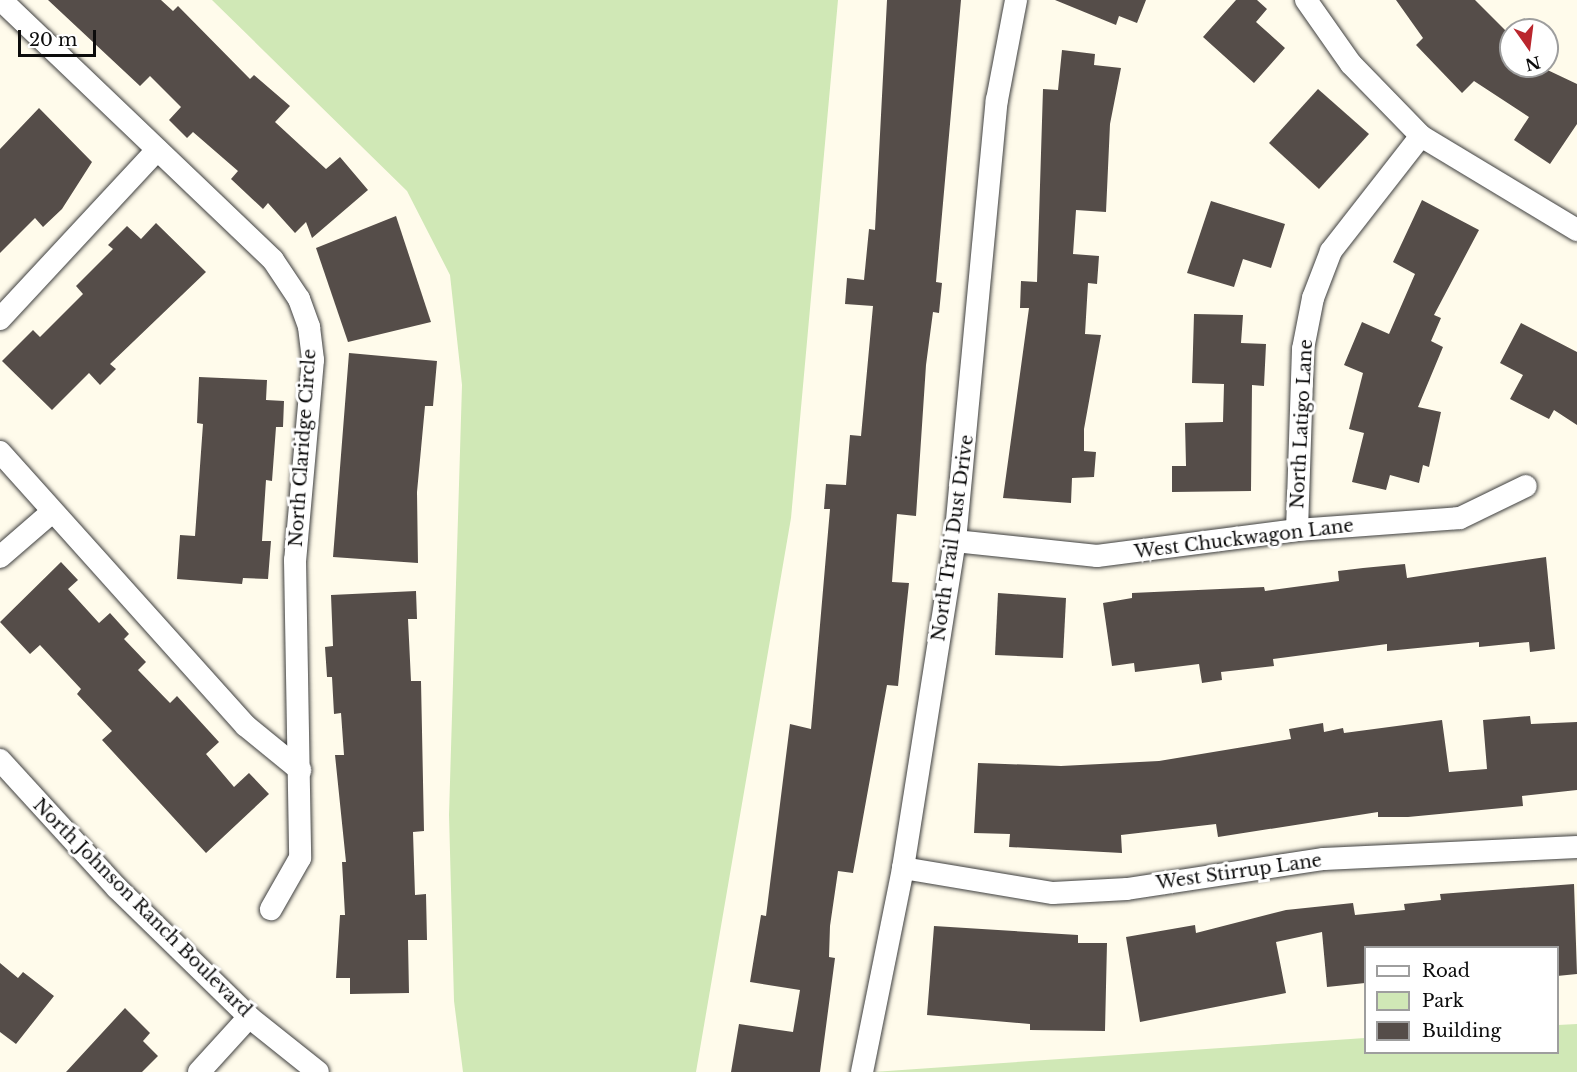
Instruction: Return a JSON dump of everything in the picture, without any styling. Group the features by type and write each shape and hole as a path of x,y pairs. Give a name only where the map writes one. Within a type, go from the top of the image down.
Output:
{"street":[{"name":"North Claridge Circle","path":"1,0 273,260 299,299 309,327 313,360 295,560 300,858 272,909"},
{"name":"North Trail Dust Drive","path":"862,1072 903,868 955,541 998,100 1016,0"},
{"path":"1306,0 1351,64 1421,136 1577,230"},
{"name":"North Latigo Lane","path":"1297,530 1303,349 1314,298 1331,250 1421,136"},
{"path":"0,319 158,150"},
{"path":"0,452 246,726 300,771"},
{"name":"West Chuckwagon Lane","path":"955,541 1097,556 1297,530 1460,518 1526,486"},
{"path":"0,557 52,512"},
{"name":"North Johnson Ranch Boulevard","path":"0,760 117,888 249,1017 318,1072"},
{"name":"West Stirrup Lane","path":"903,868 1053,893 1127,889 1324,859 1577,847"},
{"path":"199,1072 249,1017"}],"green space":[{"path":"212,0 838,0 791,518 696,1072 463,1072 454,1001 449,815 462,385 450,275 407,191"},
{"path":"1577,1024 1577,1072 873,1072 1364,1038 1364,1054 1559,1054 1559,1025"}],"building":[{"path":"48,0 161,0 173,11 178,6 250,79 254,75 290,106 275,122 326,169 340,157 368,190 312,238 306,222 295,233 268,203 263,209 231,179 238,171 193,132 187,138 169,120 181,107 150,76 140,86"},
{"path":"887,0 961,0 936,282 942,283 939,313 933,312 926,365 916,516 897,514 892,582 909,583 898,686 887,685 853,873 838,871 830,926 829,957 835,958 820,1072 731,1072 739,1024 793,1032 800,990 750,982 761,915 766,916 790,724 811,729 830,509 824,509 826,484 846,485 850,435 861,436 873,306 845,304 847,278 864,280 869,229 875,230"},
{"path":"1055,0 1146,0 1137,23 1119,16 1116,25"},
{"path":"1236,0 1257,0 1267,9 1256,22 1285,48 1254,83 1203,37"},
{"path":"1396,0 1475,0 1499,24 1499,78 1559,78 1559,75 1577,84 1577,124 1550,164 1514,140 1529,117 1474,81 1462,93 1416,45 1423,38"},
{"path":"1062,50 1095,54 1094,65 1121,68 1110,124 1106,212 1076,210 1073,254 1099,256 1097,284 1088,283 1085,334 1101,335 1084,429 1084,451 1096,452 1094,477 1072,478 1071,503 1003,498 1029,308 1020,308 1021,281 1037,282 1043,89 1058,90"},
{"path":"1318,89 1369,134 1319,189 1269,143"},
{"path":"39,108 92,162 62,209 43,227 35,218 0,253 0,149"},
{"path":"1422,200 1479,230 1434,315 1441,318 1431,341 1443,347 1418,407 1441,412 1429,467 1423,465 1419,483 1390,475 1386,490 1352,482 1364,433 1349,429 1363,373 1344,365 1362,322 1389,334 1415,274 1393,262"},
{"path":"1211,201 1285,224 1271,268 1243,259 1234,287 1187,273"},
{"path":"396,216 431,322 348,342 316,248"},
{"path":"156,223 206,272 110,364 116,369 100,385 89,373 52,410 2,361 33,330 40,337 83,294 76,286 113,249 108,245 127,226 141,239"},
{"path":"1194,314 1243,315 1241,343 1266,344 1264,386 1252,385 1251,491 1172,492 1172,466 1186,466 1185,423 1223,422 1224,384 1192,383"},
{"path":"1521,323 1577,352 1577,425 1554,410 1549,419 1510,399 1523,375 1500,363"},
{"path":"349,353 437,361 433,406 425,406 417,492 418,563 333,557"},
{"path":"199,377 267,380 266,400 284,401 283,427 276,427 272,481 266,480 262,541 271,541 268,579 243,578 242,584 177,579 180,535 195,536 203,424 197,423"},
{"path":"1546,557 1555,649 1530,652 1529,642 1479,647 1479,642 1387,651 1387,644 1273,659 1274,666 1221,672 1222,680 1202,683 1199,664 1135,672 1134,663 1112,666 1103,603 1132,598 1132,593 1264,587 1265,591 1339,581 1338,571 1405,564 1407,578"},
{"path":"61,562 78,580 68,589 99,623 110,613 129,634 124,639 146,662 138,670 170,703 177,696 219,742 206,754 234,787 249,773 269,794 206,853 102,740 112,731 77,694 81,689 40,645 30,654 0,622"},
{"path":"416,591 417,619 408,619 411,681 421,681 424,831 413,832 415,895 426,894 427,940 408,940 409,993 350,994 350,978 336,978 340,915 345,915 342,862 346,862 335,755 344,755 341,713 334,714 332,677 327,677 325,647 333,646 331,595"},
{"path":"998,593 1066,598 1063,658 995,655"},
{"path":"1530,716 1531,724 1577,722 1577,790 1522,796 1523,806 1408,817 1378,817 1378,812 1218,837 1216,824 1121,835 1122,853 1009,847 1010,834 974,833 978,763 1061,766 1159,761 1291,739 1289,729 1323,723 1324,732 1343,728 1344,733 1442,720 1449,772 1487,769 1483,720"},
{"path":"1574,884 1577,974 1559,976 1559,946 1364,946 1364,983 1327,987 1322,932 1276,942 1286,993 1140,1022 1126,937 1195,925 1196,933 1286,910 1353,903 1355,915 1405,910 1404,904 1441,900 1440,894"},
{"path":"934,926 1078,935 1078,943 1107,943 1105,1031 1030,1030 1030,1024 927,1015"},
{"path":"0,963 18,978 23,972 54,996 16,1044 0,1032"},
{"path":"125,1008 150,1033 143,1041 158,1056 142,1072 66,1072"}]}
